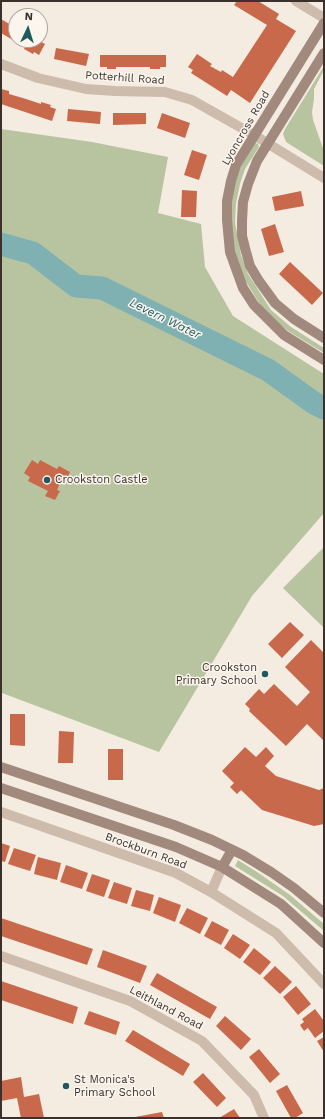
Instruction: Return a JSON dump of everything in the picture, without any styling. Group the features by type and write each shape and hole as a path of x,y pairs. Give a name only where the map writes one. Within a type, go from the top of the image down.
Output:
{"street":[{"path":"296,1 324,18"},
{"name":"Lyoncross Road","path":"324,23 236,165 227,201 230,252 243,288 254,304 284,335 324,360"},
{"path":"324,53 268,143 252,172 243,202 242,236 250,266 275,303 294,319 324,338"},
{"name":"Potterhill Road","path":"1,64 38,78 86,89 165,92 192,100 268,143 324,178"},
{"path":"1,767 174,825 212,840 260,866 288,884 324,913"},
{"name":"Brockburn Road","path":"1,788 176,847 222,867 281,904 324,943"},
{"name":"Brockburn Road","path":"1,812 176,873 211,892 276,933 324,984"},
{"path":"211,892 222,867 232,850"},
{"name":"Leithland Road","path":"1,956 130,1001 202,1041 254,1096 264,1118"}],"green space":[{"path":"324,66 324,70 314,89 312,112 313,120 324,151 324,166 286,142 283,134"},
{"path":"1,129 92,142 168,157 158,213 201,224 205,267 233,316 324,374 324,513 252,596 159,752 2,693 1,695"},
{"path":"255,143 258,144 259,147 245,169 236,203 235,222 241,255 248,274 271,310 291,327 324,348 324,353 288,331 266,314 243,277 235,256 232,239 231,203 234,183 240,168"},
{"path":"324,547 324,628 283,588"},
{"path":"238,860 290,895 324,924 324,931 283,896 235,866"}],"building":[{"path":"237,1 258,1 279,14 276,19 296,31 250,103 231,90 227,96 191,73 193,70 188,67 197,54 212,64 210,66 221,72 222,70 233,77 267,25 234,5"},
{"path":"1,19 8,23 8,37 1,33"},
{"path":"43,48 39,55 34,52 33,54 24,49"},
{"path":"56,48 89,54 86,66 54,59"},
{"path":"100,55 166,55 166,67 160,67 160,69 150,69 150,67 116,67 116,69 107,69 107,67 100,67"},
{"path":"1,89 9,91 9,94 41,104 41,102 51,105 50,107 56,109 52,121 1,104"},
{"path":"68,109 101,112 100,124 67,121"},
{"path":"113,113 146,113 146,124 113,125"},
{"path":"162,113 190,123 185,138 157,128"},
{"path":"192,150 207,155 199,180 184,175"},
{"path":"182,190 197,191 196,217 181,217"},
{"path":"301,191 304,206 275,211 272,197"},
{"path":"275,224 284,252 269,256 261,229"},
{"path":"290,262 323,293 312,305 279,274"},
{"name":"Crookston Castle","path":"32,460 38,464 40,460 57,469 59,466 70,472 65,483 61,481 57,490 60,491 55,500 45,496 48,491 28,481 30,477 24,473"},
{"path":"290,622 304,635 282,658 268,644"},
{"path":"311,640 324,653 324,741 307,724 286,746 249,711 250,709 245,704 259,689 264,694 274,684 297,706 310,692 285,667"},
{"path":"10,714 25,714 25,746 10,745"},
{"path":"59,731 74,732 73,763 58,763"},
{"path":"245,747 256,757 266,747 274,756 265,766 276,776 319,790 324,788 324,824 314,826 262,810 241,790 237,794 230,787 234,783 222,771"},
{"path":"108,749 123,749 123,780 108,780"},
{"path":"1,843 10,846 5,862 1,861"},
{"path":"14,848 36,855 30,871 8,864"},
{"path":"38,857 61,863 57,880 34,874"},
{"path":"66,865 88,873 82,889 60,882"},
{"path":"92,874 110,880 104,897 86,891"},
{"path":"114,882 132,888 127,904 108,898"},
{"path":"136,890 154,895 150,911 131,906"},
{"path":"159,897 181,905 175,922 153,913"},
{"path":"187,908 208,918 200,934 179,923"},
{"path":"1,918 93,949 87,965 1,936"},
{"path":"212,921 229,930 221,945 204,936"},
{"path":"233,934 250,945 240,959 224,948"},
{"path":"254,948 271,962 260,975 243,962"},
{"path":"103,950 147,966 140,983 97,967"},
{"path":"275,966 292,982 280,994 263,978"},
{"path":"157,973 217,1007 210,1019 150,985"},
{"path":"1,981 78,1007 73,1024 1,1000"},
{"path":"296,986 311,1004 298,1015 283,997"},
{"path":"315,1009 324,1021 324,1031 315,1038 308,1028 304,1031 300,1025 304,1022 302,1019"},
{"path":"89,1011 120,1022 116,1035 84,1024"},
{"path":"225,1016 251,1039 241,1050 216,1026"},
{"path":"133,1030 190,1064 183,1076 125,1041"},
{"path":"324,1037 324,1052 317,1041"},
{"path":"259,1049 280,1074 270,1083 249,1057"},
{"path":"203,1073 226,1098 217,1107 193,1082"},
{"path":"21,1077 24,1097 39,1094 44,1118 21,1118 17,1098 1,1101 1,1081"},
{"path":"287,1085 303,1113 295,1118 291,1118 276,1091"},
{"path":"234,1109 240,1118 219,1118"},
{"path":"162,1112 164,1118 135,1118 135,1117"}],"waterway":[{"name":"Levern Water","path":"1,244 33,253 76,286 102,288 268,370 314,403 324,408"}],"place":[{"name":"Crookston Castle","path":"47,480"},
{"name":"Crookston Primary School","path":"265,674"},
{"name":"St Monica's Primary School","path":"66,1086"}]}
